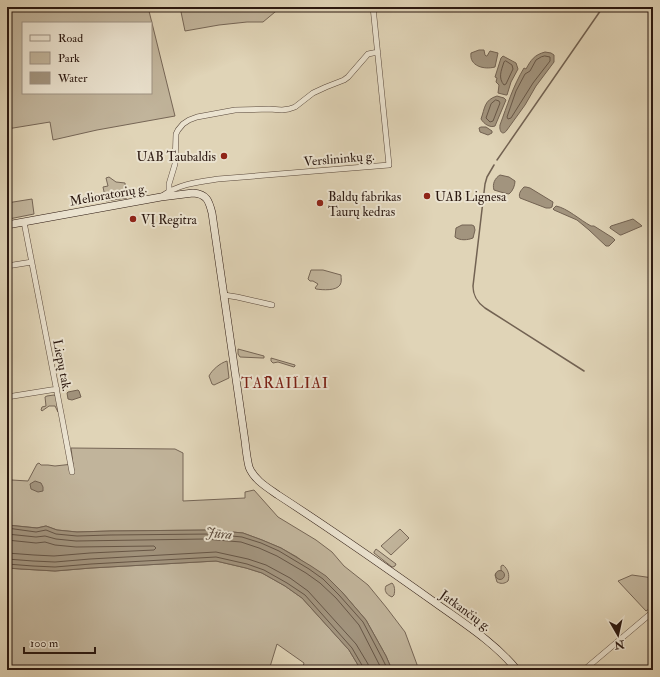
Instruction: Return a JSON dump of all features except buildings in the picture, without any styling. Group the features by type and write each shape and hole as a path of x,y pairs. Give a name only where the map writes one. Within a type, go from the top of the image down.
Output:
{"main road":[{"name":"Melioratorių g.","path":"7,225 160,197 190,193 202,195 209,203"},
{"name":"Jatkančių g.","path":"209,203 212,213 245,442 251,471 260,481 278,496 485,638 517,670"}],"street":[{"name":"Verslininkų g.","path":"160,197 169,191 187,184 218,179 389,164 373,7"},
{"path":"169,191 175,164 176,134 183,124 189,120 197,117 235,110 289,110 313,93 344,80 368,54 378,52"},
{"name":"Liepų tak.","path":"24,222 72,472"},
{"path":"7,266 32,262"},
{"path":"224,295 272,304"},
{"path":"7,397 56,389"},
{"path":"584,670 649,615"}],"green space":[{"path":"7,7 148,7 152,22 22,22 22,94 152,94 152,23 175,116 97,130 53,140 50,122 7,129"},
{"path":"180,7 281,7 263,22 219,25 185,31"},
{"path":"109,177 116,182 125,183 127,198 106,201 103,187 108,186 106,178"},
{"path":"32,199 34,214 9,219 7,203"},
{"path":"311,270 323,270 341,275 341,284 332,289 316,289 315,288 318,284 308,279"},
{"path":"238,349 264,356 264,358 240,357 238,354"},
{"path":"271,358 295,366 294,367 278,362 273,363"},
{"path":"227,361 229,378 214,385 212,384 209,376 210,374 219,365"},
{"path":"56,396 58,412 55,406 49,406 42,411 42,407 46,406 45,397"},
{"path":"71,448 175,449 183,453 183,501 245,498 245,492 254,490 278,517 316,540 332,552 344,566 368,585 405,632 419,670 392,670 366,620 342,592 297,557 281,548 243,533 211,530 77,532 57,530 46,526 37,528 7,525 7,473 12,480 28,481 39,463 41,465 55,466 73,464"},
{"path":"400,529 409,538 391,555 381,546"},
{"path":"376,549 396,564 395,566 392,567 374,553"},
{"path":"216,561 262,573 302,598 349,650 361,670 302,670 304,663 277,644 269,670 7,670 7,568 55,571"},
{"path":"503,565 508,572 509,579 507,582 501,583 497,582 495,575 496,573 498,578 502,571 501,566"},
{"path":"632,575 653,578 653,606 646,611 618,581"},
{"path":"392,583 395,590 392,597 387,594 385,589 386,586"}],"water":[{"path":"484,50 486,56 490,51 498,53 495,67 486,68 478,66 472,61 471,53"},
{"path":"545,52 554,55 554,62 536,86 525,105 507,130 503,133 500,130 500,125 510,96 520,75 533,58"},
{"path":"503,56 516,63 518,69 511,82 507,95 498,93 499,85 496,82 497,78 495,77"},
{"path":"497,96 506,100 495,126 489,126 481,119 487,102"},
{"path":"486,127 492,131 492,133 488,135 480,132 479,128"},
{"path":"500,175 509,177 515,181 514,188 509,194 494,190 494,181"},
{"path":"524,187 530,188 553,202 552,207 546,208 520,198 521,191"},
{"path":"556,206 569,212 591,226 594,226 615,240 609,246 606,246 577,220 554,210 553,209"},
{"path":"633,219 642,226 621,235 610,228 611,226"},
{"path":"462,225 474,226 475,230 473,238 464,240 455,237 456,228"},
{"path":"78,390 81,397 72,400 68,399 68,392"},
{"path":"35,481 41,483 43,491 38,492 31,489 30,484"},
{"name":"Jūra","path":"7,525 37,528 46,526 57,530 77,532 211,530 243,533 262,540 281,548 311,566 326,576 342,592 366,620 392,670 361,670 349,650 302,598 262,573 216,561 55,571 7,568"},
{"path":"498,571 502,571 504,575 502,579 498,579 496,577 496,573"}],"waterway":[{"path":"497,160 603,7"},
{"path":"494,165 485,184 473,286 475,296 485,308 584,371"}],"place":[{"name":"UAB Taubaldis","path":"224,156"},
{"name":"UAB Lignesa","path":"427,196"},
{"name":"Baldų fabrikas Taurų kedras","path":"320,203"},
{"name":"VĮ Regitra","path":"133,219"}],"district":[{"name":"TARAILIAI","path":"285,383"}]}
